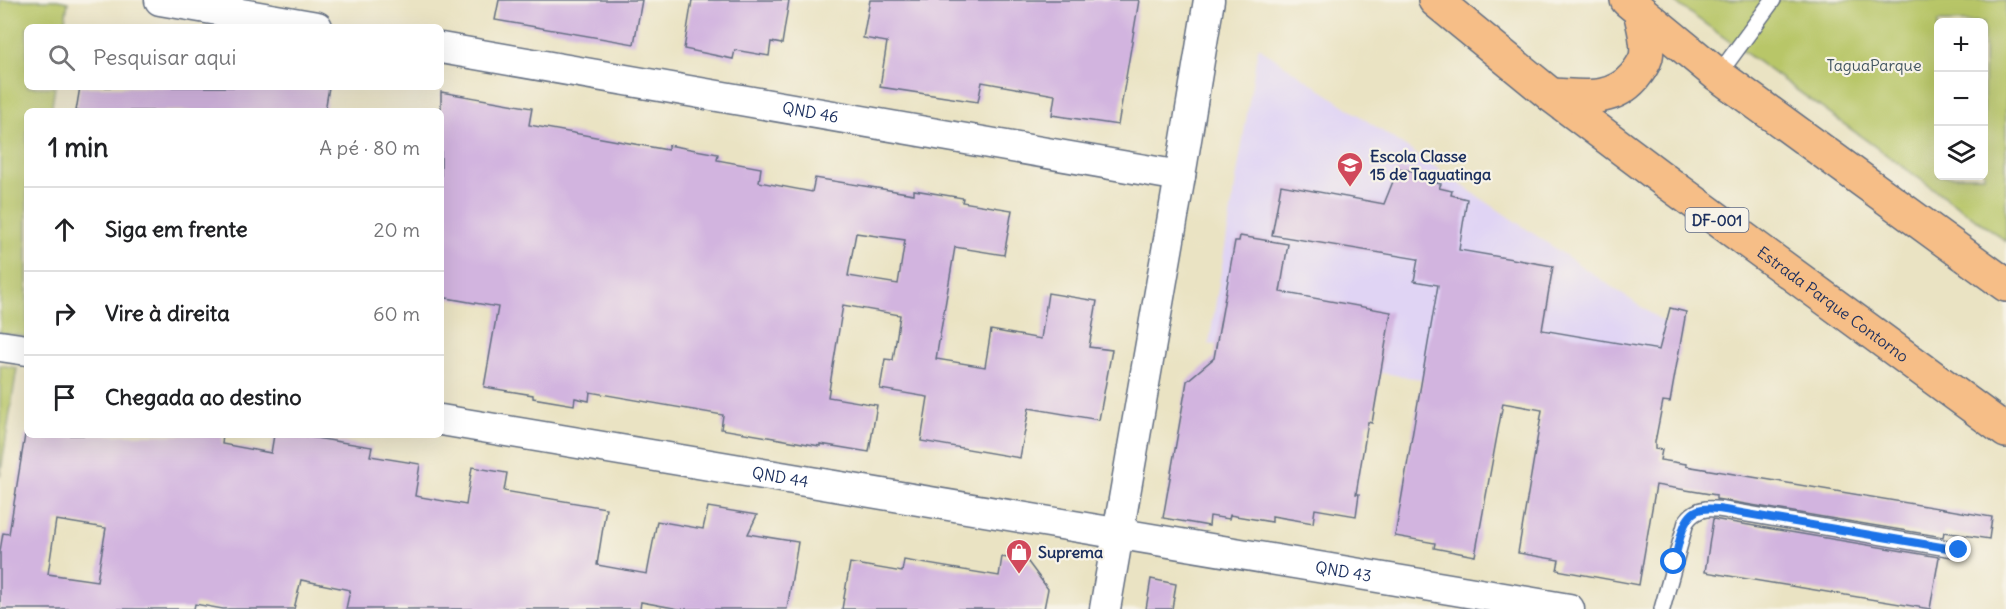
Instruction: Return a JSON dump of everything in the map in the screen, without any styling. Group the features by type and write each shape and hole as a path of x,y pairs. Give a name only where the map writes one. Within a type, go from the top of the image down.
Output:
{"highway":[{"name":"Estrada Parque Contorno","path":"1435,0 1551,95 2006,431"},
{"path":"1551,95 1605,96 1620,90 1630,82 1646,58 1645,37 1633,5"},
{"path":"1633,5 1718,75 2006,285"}],"street":[{"path":"160,0 300,24"},
{"path":"1105,609 1209,0"},
{"name":"QND 46","path":"444,49 1180,176"},
{"name":"QND 44","path":"444,421 1117,533"},
{"name":"QND 43","path":"1117,533 1569,609"}],"lane":[{"path":"1718,75 1773,0"},
{"path":"1662,609 1686,522 1694,513 1704,508 1959,550"}],"shaded area":[{"name":"Escola Classe 15 de Taguatinga","path":"1258,47 1674,329 1653,418 1209,344"}],"green space":[{"path":"0,0 68,2 64,24 24,24 24,90 54,90 52,108 24,108 24,337 0,333"},
{"name":"TaguaParque","path":"1672,0 2006,0 2006,241"},
{"path":"0,365 17,368 0,477"}],"building":[{"path":"499,0 642,0 634,44 495,20"},
{"path":"692,0 789,0 782,44 771,42 769,56 735,50 733,59 684,49"},
{"path":"870,0 1139,0 1118,125 1052,115 1055,95 982,82 978,102 880,87 887,42 863,38"},
{"path":"80,90 328,90 326,108 76,108"},
{"path":"441,92 532,108 529,125 668,150 668,145 718,154 717,160 761,168 759,182 812,192 815,178 914,194 914,190 963,198 962,202 1012,210 1004,255 955,247 936,359 985,367 991,330 1041,339 1048,293 1097,301 1089,347 1112,350 1099,420 1029,408 1020,458 921,441 928,397 880,389 885,359 893,360 900,315 843,305 828,397 877,405 869,452 721,429 723,415 590,392 589,401 575,398 574,405 484,387 498,307 444,298 444,108 441,108","holes":["856,233 905,240 898,284 848,276"]},
{"path":"1398,169 1422,172 1426,175 1424,179 1441,184 1439,188 1452,191 1451,195 1467,199 1459,250 1553,266 1542,330 1659,350 1670,308 1686,312 1670,402 1663,401 1655,442 1655,449 1662,450 1660,460 1992,517 1989,539 1944,532 1943,537 1716,499 1716,495 1656,485 1639,585 1557,570 1559,560 1518,553 1542,410 1503,403 1475,556 1434,548 1435,543 1395,536 1438,285 1414,281 1418,259 1272,235 1281,185 1384,204"},
{"path":"1240,236 1288,244 1280,292 1391,312 1372,423 1368,422 1356,494 1359,494 1356,516 1315,509 1313,523 1272,516 1272,522 1230,515 1229,519 1210,516 1209,526 1163,518 1187,381 1214,358 1235,241 1239,241"},
{"path":"25,438 223,438 222,444 271,453 274,438 316,438 372,447 370,456 420,464 415,496 466,505 472,467 507,473 504,491 606,508 597,565 647,574 657,521 703,529 708,507 757,515 748,534 798,542 787,609 679,609 641,602 640,609 346,609 350,590 301,580 294,609 223,609 195,604 194,609 0,609 0,551 3,533 9,534","holes":["56,520 106,528 97,581 48,574"]},
{"path":"1713,519 1939,557 1930,609 1705,572"},
{"path":"1002,557 1028,562 1048,589 1044,609 842,609 850,563 902,572 904,560 999,576"},
{"path":"1151,579 1176,584 1172,609 1146,609"}],"place":[{"name":"Escola Classe 15 de Taguatinga","path":"1350,188"},
{"name":"Suprema","path":"1019,575"}],"route":[{"path":"1674,562 1686,522 1690,516 1704,508 1959,550"}]}
